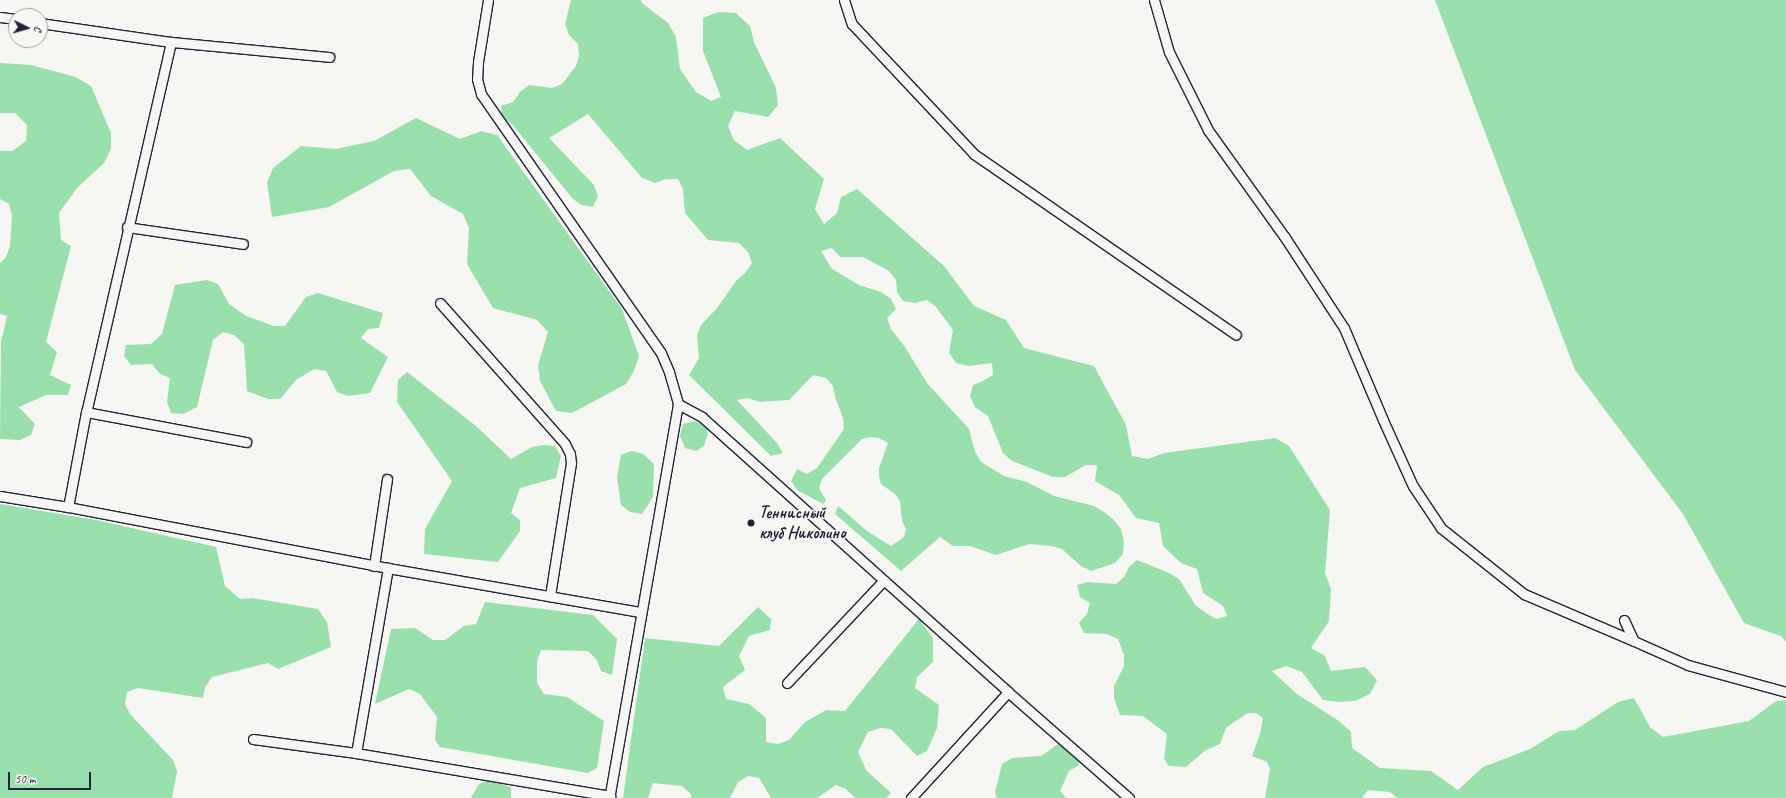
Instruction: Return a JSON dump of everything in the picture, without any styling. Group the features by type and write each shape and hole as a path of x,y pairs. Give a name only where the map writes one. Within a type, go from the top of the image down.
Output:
{"street":[{"path":"253,739 356,753 610,797 678,404 670,372 660,354 481,94 477,79 478,62 488,0"},
{"path":"844,0 852,24 974,154 1236,335"},
{"path":"1154,0 1169,52 1208,130 1284,236 1344,328 1382,420 1413,486 1441,528 1524,594 1688,665 1786,692"},
{"path":"48,24 171,42 330,57"},
{"path":"68,507 86,412 171,42"},
{"path":"128,227 243,244"},
{"path":"440,303 565,444 570,454 571,463 550,596"},
{"path":"678,404 702,416 1008,692 1129,798"},
{"path":"86,412 246,442"},
{"path":"374,566 387,479"},
{"path":"0,496 68,507 374,566 641,612"},
{"path":"356,753 388,568"},
{"path":"787,683 884,580"},
{"path":"1624,620 1634,641"},
{"path":"911,798 1008,692"}],"green space":[{"path":"571,0 641,0 642,3 668,23 676,37 680,69 696,92 711,101 721,97 703,51 703,18 718,12 736,13 750,26 754,42 776,88 778,105 768,117 735,111 728,126 734,140 747,150 780,138 824,179 815,209 824,224 837,213 841,197 857,189 944,266 974,306 1006,320 1024,348 1094,366 1126,425 1132,456 1148,459 1164,453 1275,438 1289,446 1330,510 1325,573 1331,589 1329,621 1311,648 1325,656 1331,671 1365,667 1377,680 1370,694 1355,701 1339,702 1323,700 1302,672 1286,666 1272,671 1297,694 1339,721 1351,732 1352,748 1380,768 1431,771 1458,790 1483,767 1530,749 1559,731 1575,730 1618,702 1634,698 1650,727 1663,737 1749,721 1776,701 1786,700 1786,798 1397,798 1390,792 1368,790 1362,798 1265,798 1270,769 1267,762 1252,756 1260,734 1263,718 1256,713 1248,713 1226,728 1220,744 1206,750 1186,767 1169,766 1164,759 1167,734 1143,716 1120,715 1114,698 1114,686 1124,666 1124,655 1118,639 1107,634 1084,633 1079,623 1087,614 1090,603 1080,597 1077,585 1088,582 1116,584 1124,577 1129,567 1137,560 1169,573 1179,579 1196,606 1206,613 1216,619 1227,616 1223,606 1203,593 1197,569 1181,563 1163,546 1159,523 1136,518 1119,495 1095,481 1097,465 1086,465 1065,477 1053,477 1012,461 1003,453 988,416 975,407 970,396 973,385 993,375 992,363 968,366 956,363 949,353 953,330 936,307 927,300 915,303 903,301 897,292 896,280 889,271 863,257 840,257 832,248 821,251 832,269 859,285 881,292 891,299 896,309 887,318 891,329 905,347 927,383 969,429 975,452 981,462 1004,476 1027,482 1054,496 1094,506 1104,512 1113,519 1121,529 1124,542 1123,554 1115,563 1091,571 1081,566 1062,549 1051,546 1029,544 996,555 970,546 953,546 940,537 901,571 835,514 838,506 867,531 891,546 904,537 906,529 902,521 900,501 895,494 881,484 879,468 888,443 879,438 870,437 862,439 822,479 819,488 826,500 823,504 797,490 791,481 797,469 807,474 817,468 844,429 843,418 835,397 833,386 826,378 813,375 789,400 760,402 748,398 737,400 777,443 783,453 771,456 689,375 699,358 697,335 701,325 717,308 736,281 745,273 752,263 748,252 739,243 708,240 685,213 683,189 678,179 666,179 655,183 642,178 588,114 549,138 594,185 598,196 593,207 581,205 572,198 512,124 502,117 501,106 513,102 520,92 529,85 552,88 562,84 576,66 579,56 578,44 569,35 565,24"},
{"path":"1435,0 1786,0 1786,642 1781,636 1744,623 1683,514 1575,370"},
{"path":"0,63 31,65 76,77 91,86 111,133 111,149 104,163 77,188 59,213 61,240 71,246 46,342 57,352 50,375 71,385 68,395 46,395 19,407 35,424 31,435 20,440 0,439 1,342 7,316 0,314 0,263 6,257 10,246 12,215 9,204 0,199 0,151 12,151 26,141 27,125 15,113 0,113"},
{"path":"416,118 460,139 481,131 497,135 622,309 639,356 634,371 626,384 572,413 556,411 540,381 538,365 548,332 537,320 493,308 467,264 469,228 463,214 431,196 410,169 394,171 329,207 272,217 267,183 273,168 301,146 336,149 374,141"},
{"path":"207,280 218,284 229,304 246,316 274,326 285,326 306,297 318,293 383,313 379,328 368,329 361,338 388,357 370,393 348,396 337,392 326,371 314,369 296,380 280,399 268,399 247,391 244,344 234,335 223,332 213,340 197,407 183,414 171,413 167,402 170,378 160,374 152,364 131,365 124,356 126,345 151,344 162,334 175,285"},
{"path":"407,372 476,426 511,459 532,447 544,445 555,446 561,456 556,478 520,488 511,513 520,520 520,531 498,562 424,554 425,529 452,481 397,402 398,380"},
{"path":"695,421 706,426 708,432 704,446 696,451 685,448 680,436 683,424"},
{"path":"632,451 643,454 654,464 653,497 642,514 630,512 621,505 617,477 621,455"},
{"path":"0,504 96,520 216,547 225,586 240,599 252,598 318,609 327,622 331,647 278,669 268,663 212,677 205,687 203,698 138,688 127,692 125,704 130,714 173,760 177,771 172,798 0,798"},
{"path":"485,602 593,615 617,639 612,675 601,671 597,660 588,651 541,650 537,661 537,683 544,694 567,697 604,721 597,768 588,773 440,747 435,740 437,717 420,694 409,689 375,704 391,629 415,628 433,640 445,640 464,626 476,624"},
{"path":"758,607 771,619 770,630 749,636 739,656 745,670 723,687 726,699 749,704 766,718 766,742 778,744 789,740 805,722 826,710 845,711 919,619 933,638 933,662 917,677 915,688 939,705 937,728 927,751 917,756 891,729 880,728 868,732 858,752 866,770 891,793 886,798 855,798 846,789 836,785 817,798 771,798 759,778 748,776 738,782 730,798 691,798 691,794 682,786 653,783 648,798 623,798 645,638 719,646"},
{"path":"1061,742 1073,744 1079,765 1069,771 1060,791 1066,798 997,798 995,792 1002,764 1012,758 1041,756"},
{"path":"488,780 511,787 511,798 471,798 478,785"}],"place":[{"name":"Теннисный клуб Николино","path":"751,523"}]}
